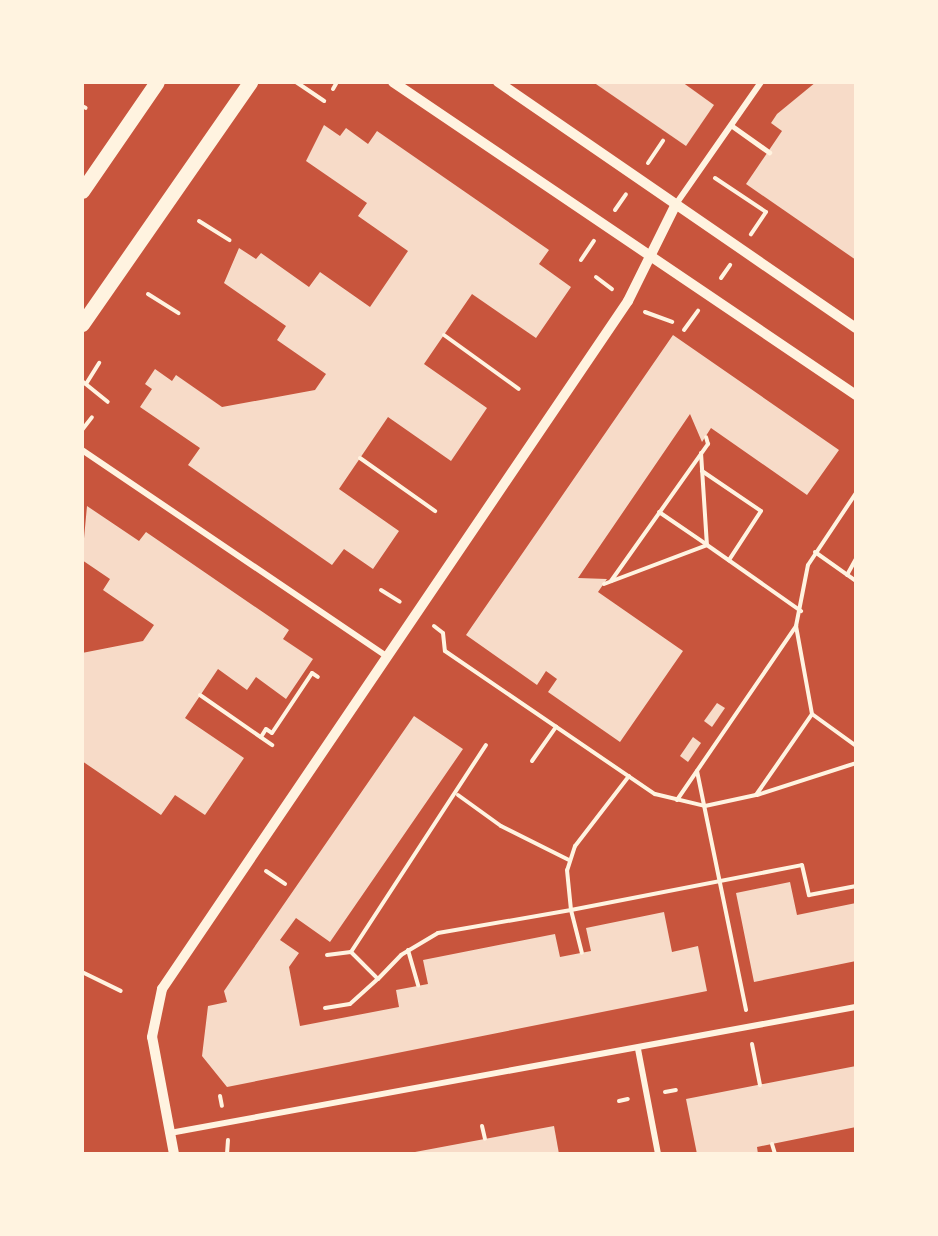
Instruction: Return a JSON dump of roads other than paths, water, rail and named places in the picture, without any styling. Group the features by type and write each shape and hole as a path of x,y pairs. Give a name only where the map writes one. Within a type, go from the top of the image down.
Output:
{"main road":[{"path":"82,191 156,82"},
{"path":"82,324 250,82"}],"street":[{"path":"393,82 855,395"},
{"path":"498,82 855,328"},
{"path":"174,1154 152,1037 162,989 416,613 652,257 676,204 760,83"},
{"path":"82,450 386,656"},
{"path":"170,1134 855,1007"},
{"path":"638,1049 658,1154"}],"lane":[{"path":"731,125 769,152"}]}
